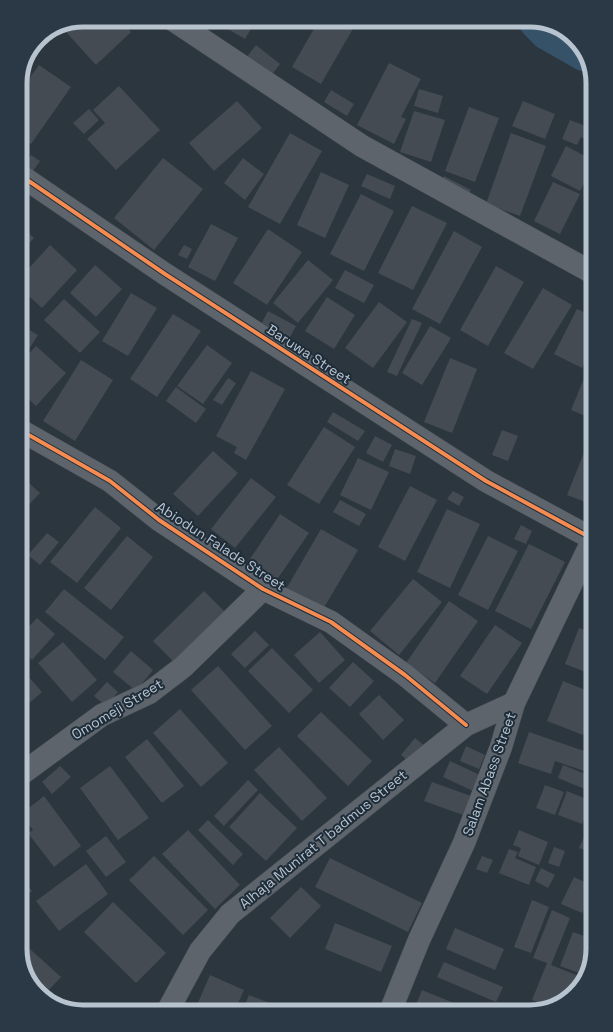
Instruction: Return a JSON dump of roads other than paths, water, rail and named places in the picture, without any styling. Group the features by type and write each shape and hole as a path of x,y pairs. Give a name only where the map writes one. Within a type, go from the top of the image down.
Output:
{"street":[{"path":"184,27 362,146 586,269"},
{"name":"Baruwa Street","path":"27,180 165,274 486,481 586,535"},
{"name":"Abiodun Falade Street","path":"27,434 110,481 159,520 263,589 331,622 405,675 466,725"},
{"name":"Salam Abass Street","path":"393,1005 419,940 464,843 501,747 514,703 586,554"},
{"name":"Omomeji Street","path":"27,771 102,715 148,693 183,667 263,589"},
{"name":"Alhaja Munirat T badmus Street","path":"171,1005 200,951 230,914 466,725 514,703"}],"waterway":[{"path":"545,29 571,45"}]}
